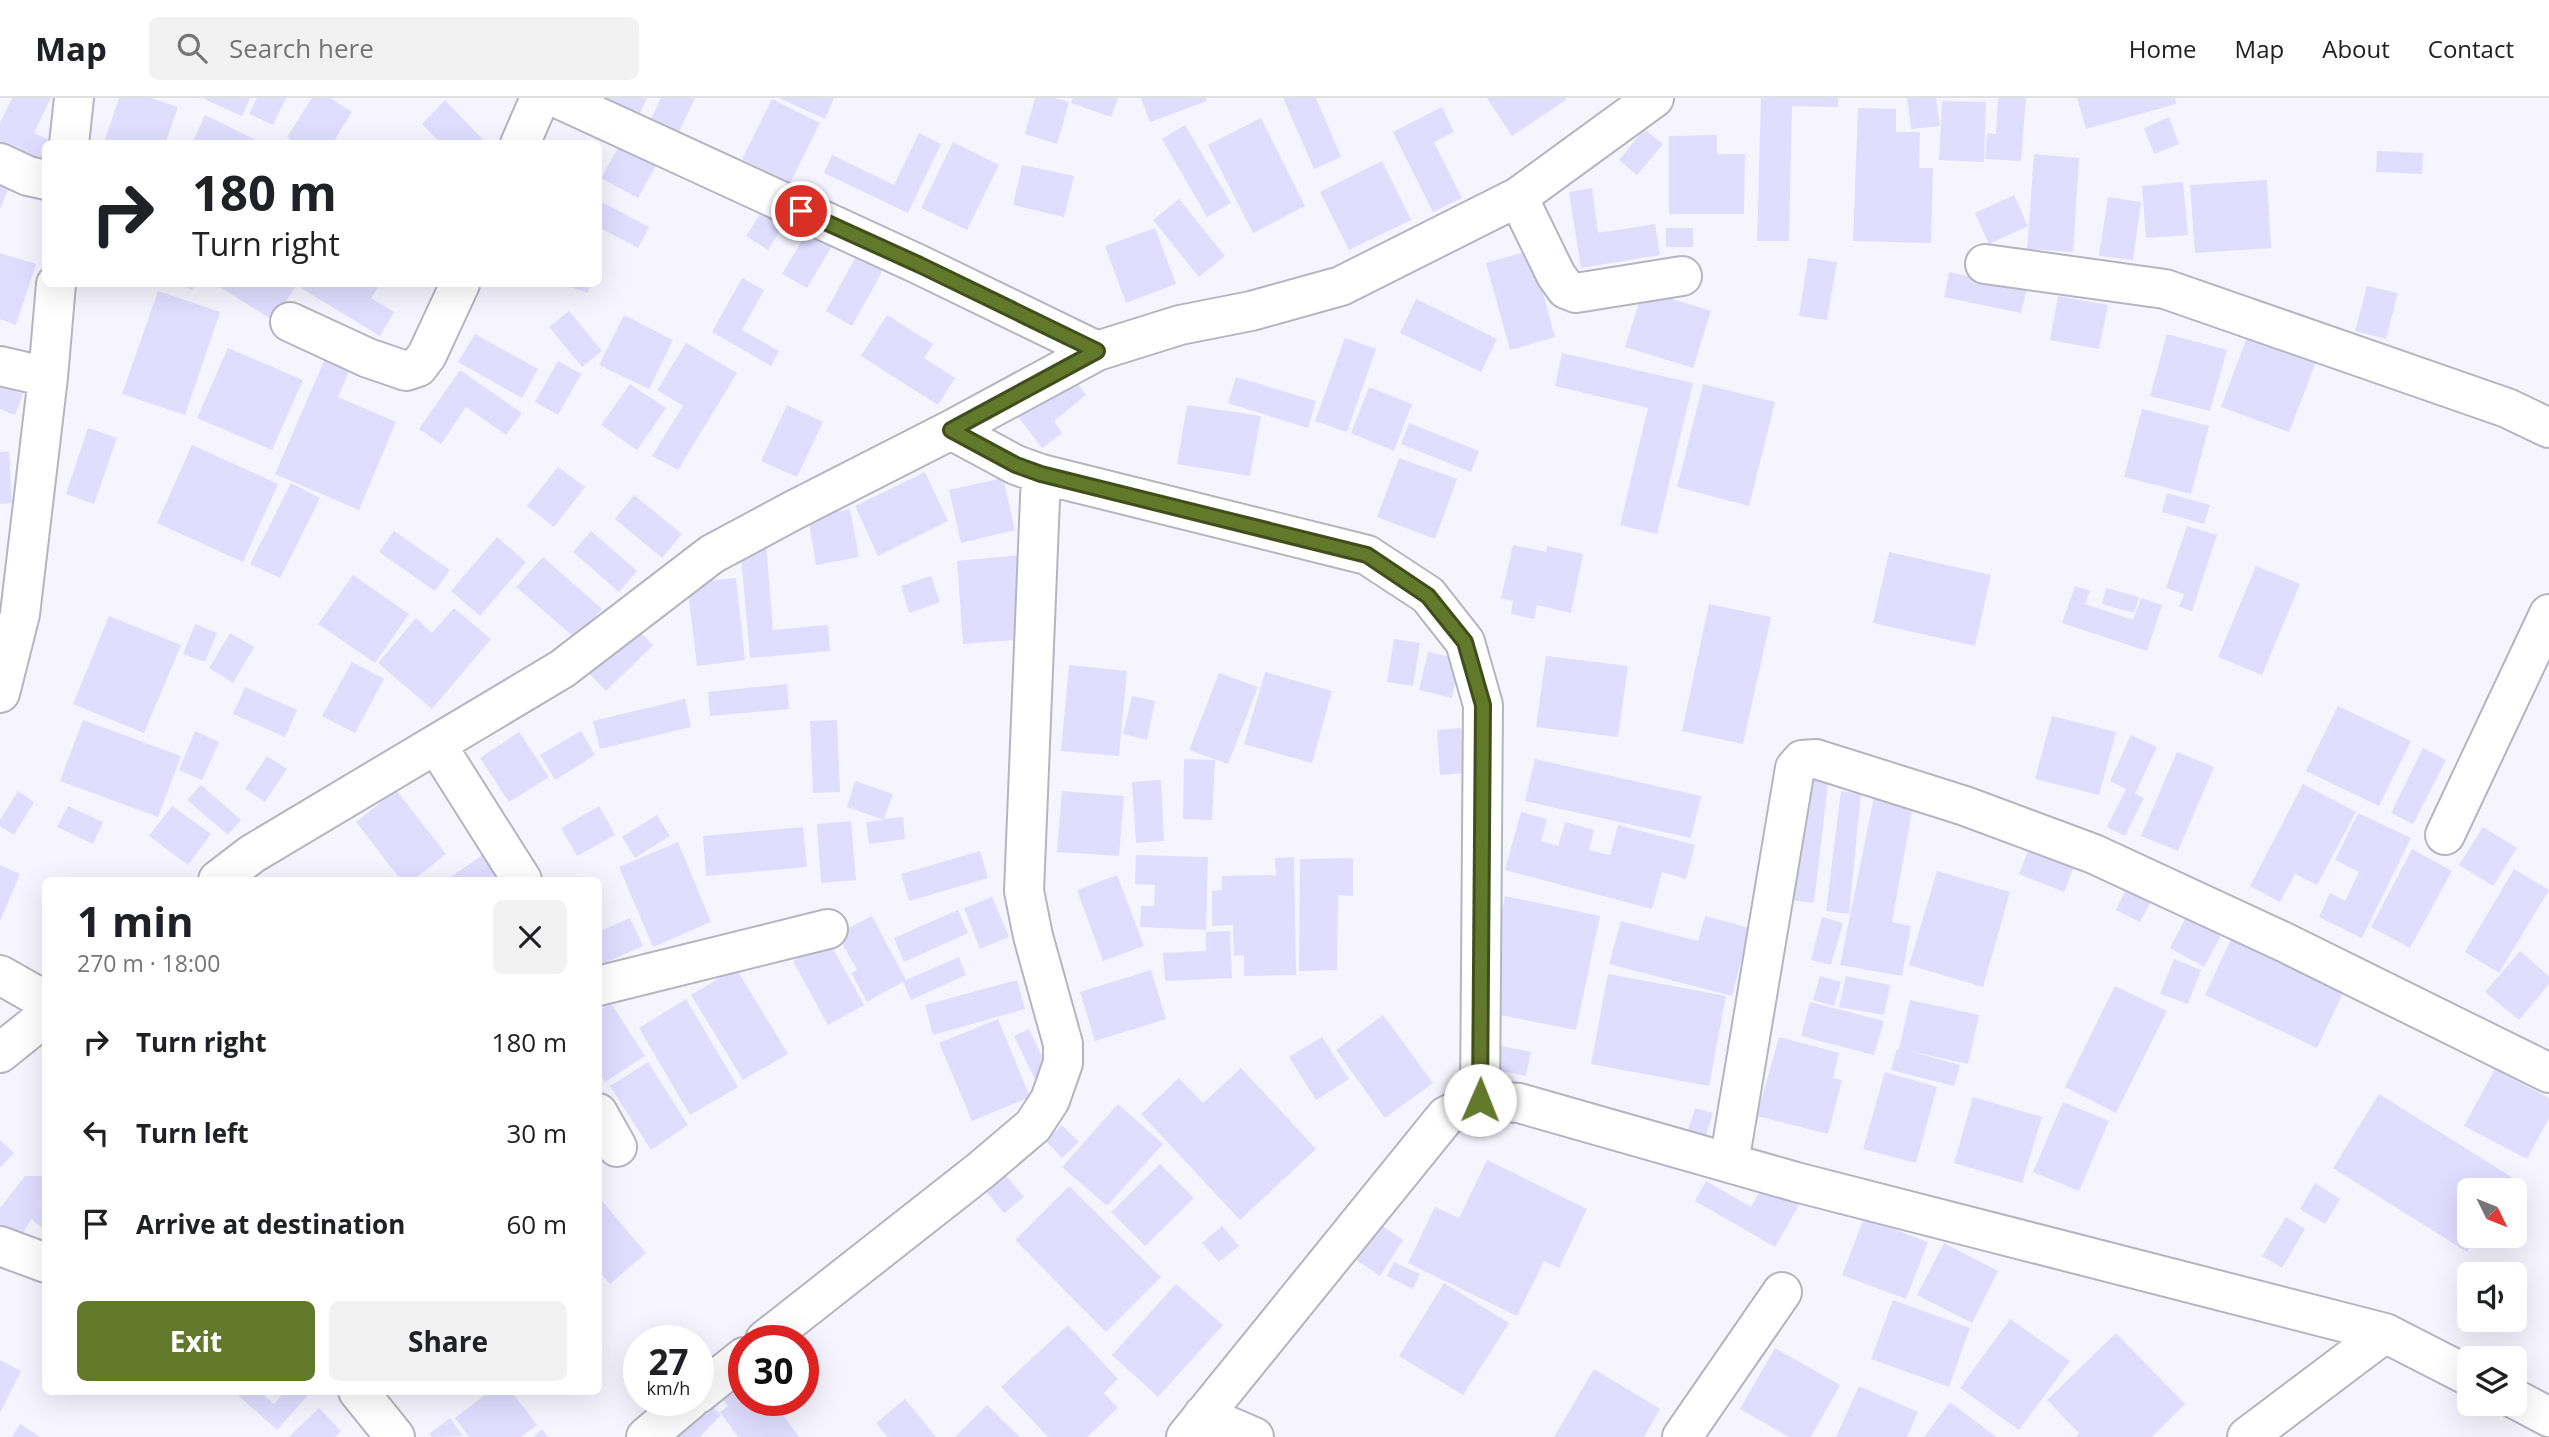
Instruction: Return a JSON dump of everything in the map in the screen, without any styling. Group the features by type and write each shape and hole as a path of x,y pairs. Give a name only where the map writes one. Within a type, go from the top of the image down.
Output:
{"street":[{"path":"69,140 74,98"},
{"path":"522,140 540,98"},
{"path":"557,98 920,265 1097,351"},
{"path":"222,877 252,854 562,669 712,555 794,510 951,430 1097,351 1180,325 1251,311 1341,286 1518,197 1654,98"},
{"path":"0,163 28,176 42,179"},
{"path":"1518,197 1556,275 1566,289 1576,293 1682,275"},
{"path":"1985,264 2165,289 2507,408 2549,428"},
{"path":"0,692 20,614 56,287"},
{"path":"290,322 368,358 406,372 418,368 427,355 459,287"},
{"path":"0,366 48,377"},
{"path":"951,430 1016,465 1041,474 1367,555 1428,596 1465,642 1483,705 1480,1100"},
{"path":"784,1325 970,1180 1032,1126 1050,1100 1063,1063 1063,1044 1033,936 1024,891 1041,474"},
{"path":"2445,835 2549,614"},
{"path":"436,744 520,877"},
{"path":"1729,1163 1795,768 1802,760 1816,759 1965,806 2094,854 2286,943 2549,1073"},
{"path":"602,985 828,929"},
{"path":"0,975 42,999"},
{"path":"0,1053 42,1019"},
{"path":"1254,1437 1195,1426 1446,1116 1480,1100 1519,1103 1729,1163 2385,1333 2457,1370"},
{"path":"602,1120 617,1147"},
{"path":"0,1245 42,1261"},
{"path":"1682,1437 1782,1292"},
{"path":"2247,1437 2385,1333"},
{"path":"714,1381 728,1370"},
{"path":"361,1395 395,1437"},
{"path":"2527,1405 2549,1417"},
{"path":"646,1437 671,1416"}],"building":[{"path":"12,98 51,98 34,133 49,140 42,140 41,162 0,143 0,123"},
{"path":"119,98 151,98 178,107 166,140 105,140"},
{"path":"202,98 250,98 242,116"},
{"path":"257,98 286,98 273,125 249,114"},
{"path":"312,98 330,98 352,112 334,140 291,140 287,137"},
{"path":"579,98 647,98 634,125"},
{"path":"661,98 695,98 678,134 650,121"},
{"path":"779,98 834,98 825,119"},
{"path":"1035,98 1055,98 1069,102 1057,144 1025,134"},
{"path":"1073,98 1118,98 1111,117 1071,103"},
{"path":"1141,98 1206,98 1207,101 1150,122"},
{"path":"1283,98 1316,98 1341,157 1314,169"},
{"path":"1487,98 1565,98 1566,100 1512,136"},
{"path":"1761,98 1838,98 1838,107 1792,106 1789,241 1757,241"},
{"path":"1907,98 1936,98 1940,126 1911,129"},
{"path":"1998,98 2026,98 2021,161 1985,159 1987,133 1996,134"},
{"path":"2077,98 2175,98 2176,104 2086,129"},
{"path":"772,99 820,123 790,183 742,159"},
{"path":"445,100 483,140 437,140 422,124"},
{"path":"1942,101 1986,102 1984,162 1939,160"},
{"path":"1442,107 1454,132 1434,142 1462,198 1433,212 1393,132"},
{"path":"1858,108 1896,109 1896,132 1920,132 1919,168 1933,168 1931,243 1853,241"},
{"path":"205,115 256,140 194,140"},
{"path":"2169,117 2179,144 2154,154 2144,128"},
{"path":"1261,118 1305,206 1253,233 1208,145"},
{"path":"1185,125 1231,203 1207,217 1162,139"},
{"path":"1644,129 1663,144 1637,175 1619,160"},
{"path":"627,132 663,153 638,198 602,176"},
{"path":"919,133 941,144 908,213 824,173 832,155 894,185"},
{"path":"1717,135 1717,154 1745,154 1744,214 1669,214 1669,136"},
{"path":"953,142 999,165 967,230 921,208"},
{"path":"2377,151 2423,153 2422,174 2376,172"},
{"path":"2034,154 2079,158 2073,252 2027,249"},
{"path":"1382,161 1411,220 1349,250 1320,192"},
{"path":"1022,165 1074,176 1064,217 1013,205"},
{"path":"0,169 14,175 0,209"},
{"path":"2267,180 2271,248 2195,253 2190,185"},
{"path":"2183,182 2188,235 2146,238 2142,186"},
{"path":"1592,188 1598,233 1655,224 1660,255 1581,268 1569,192"},
{"path":"2014,195 2028,226 1989,244 1975,213"},
{"path":"2108,197 2141,202 2133,260 2099,256"},
{"path":"1179,199 1225,256 1199,277 1153,220"},
{"path":"769,200 790,214 768,250 746,236"},
{"path":"602,202 649,227 638,248 602,229"},
{"path":"813,222 838,236 807,288 782,274"},
{"path":"1155,228 1176,284 1126,303 1105,246"},
{"path":"1666,228 1693,228 1693,247 1666,247"},
{"path":"1531,250 1555,337 1510,350 1486,263"},
{"path":"859,251 885,266 852,326 826,311"},
{"path":"0,253 36,264 16,325 0,319"},
{"path":"1808,258 1837,262 1827,320 1799,316"},
{"path":"1949,272 2027,288 2021,313 1944,297"},
{"path":"742,278 764,290 742,330 779,351 771,366 712,332"},
{"path":"2367,286 2398,293 2386,339 2355,331"},
{"path":"220,287 295,287 274,321"},
{"path":"378,287 371,298 394,312 380,336 301,288"},
{"path":"570,287 590,287 587,293"},
{"path":"1643,290 1711,311 1693,368 1625,347"},
{"path":"158,291 220,312 185,415 122,394"},
{"path":"2058,296 2108,305 2099,349 2050,340"},
{"path":"1416,299 1497,339 1481,372 1400,333"},
{"path":"569,311 602,351 582,367 549,327"},
{"path":"624,315 673,340 649,389 599,365"},
{"path":"887,315 933,344 924,358 955,378 938,405 861,356"},
{"path":"475,334 538,369 522,398 458,362"},
{"path":"2167,334 2227,350 2210,411 2150,396"},
{"path":"2247,337 2316,362 2289,432 2221,407"},
{"path":"1345,338 1376,349 1347,432 1315,421"},
{"path":"686,343 737,373 678,470 652,456 683,406 657,390"},
{"path":"228,348 303,380 272,450 197,418"},
{"path":"328,352 353,363 338,397 396,422 359,510 275,474"},
{"path":"1562,353 1693,383 1657,534 1620,525 1648,408 1555,386"},
{"path":"558,361 581,374 558,415 535,402"},
{"path":"1066,369 1086,395 1054,421 1062,433 1042,448 1013,410"},
{"path":"460,370 522,413 506,435 466,407 441,444 419,429"},
{"path":"1236,377 1316,401 1308,428 1228,403"},
{"path":"630,384 666,408 637,450 601,425"},
{"path":"1703,384 1775,402 1749,506 1677,487"},
{"path":"0,385 23,394 15,415 0,409"},
{"path":"1369,387 1412,404 1394,451 1351,433"},
{"path":"787,405 823,422 797,477 761,461"},
{"path":"1187,405 1261,416 1250,476 1177,464"},
{"path":"2142,409 2209,426 2191,494 2124,477"},
{"path":"1409,423 1479,451 1471,472 1401,444"},
{"path":"88,428 117,438 94,504 66,494"},
{"path":"192,445 278,484 243,562 157,523"},
{"path":"9,451 12,503 0,504 0,452"},
{"path":"1399,458 1457,479 1435,539 1377,517"},
{"path":"558,467 585,487 554,527 527,506"},
{"path":"925,472 948,521 878,556 855,506"},
{"path":"1003,478 1015,530 961,543 949,490"},
{"path":"291,483 320,498 280,578 250,564"},
{"path":"2167,493 2210,505 2204,524 2162,512"},
{"path":"634,495 682,534 662,558 615,519"},
{"path":"850,509 859,557 816,565 808,517"},
{"path":"2187,526 2217,535 2192,611 2179,607 2184,594 2166,588"},
{"path":"394,531 450,570 435,591 379,552"},
{"path":"591,531 637,571 619,592 573,552"},
{"path":"497,537 526,562 480,616 451,591"},
{"path":"766,542 773,630 828,625 830,651 750,658 740,545"},
{"path":"1513,545 1546,552 1547,546 1583,554 1571,613 1537,605 1534,619 1511,614 1513,601 1501,598"},
{"path":"1889,552 1991,575 1975,646 1873,623"},
{"path":"1022,555 1028,639 963,644 957,561"},
{"path":"543,557 602,609 576,639 516,587"},
{"path":"2256,566 2300,584 2262,675 2218,657"},
{"path":"353,575 409,614 375,663 318,624"},
{"path":"931,576 940,602 909,613 901,586"},
{"path":"736,578 745,660 697,666 687,583"},
{"path":"2075,586 2090,591 2085,604 2133,620 2141,598 2162,605 2147,651 2062,623"},
{"path":"2106,588 2139,597 2134,613 2102,604"},
{"path":"1709,604 1771,617 1743,744 1682,731"},
{"path":"454,608 491,639 432,709 378,663 416,618 432,633"},
{"path":"109,616 181,645 144,733 73,704"},
{"path":"195,624 217,633 205,662 183,654"},
{"path":"633,625 653,645 606,691 586,670"},
{"path":"230,633 254,647 233,683 209,668"},
{"path":"1394,639 1420,643 1413,686 1387,682"},
{"path":"1428,652 1460,659 1452,698 1419,690"},
{"path":"1546,656 1628,666 1618,737 1536,727"},
{"path":"352,662 384,679 355,733 322,716"},
{"path":"1069,665 1127,671 1119,756 1061,751"},
{"path":"1265,672 1332,691 1312,763 1244,744"},
{"path":"1219,673 1258,687 1228,764 1189,750"},
{"path":"787,684 789,709 710,716 708,692"},
{"path":"245,687 297,710 285,737 233,714"},
{"path":"1132,696 1155,701 1147,740 1123,734"},
{"path":"685,699 691,727 600,749 593,721"},
{"path":"2338,706 2411,741 2379,806 2306,771"},
{"path":"2052,716 2116,732 2099,795 2035,779"},
{"path":"83,720 181,756 158,817 60,781"},
{"path":"837,720 840,792 813,793 810,721"},
{"path":"1461,728 1464,773 1440,775 1437,730"},
{"path":"195,731 219,742 202,780 179,770"},
{"path":"581,731 595,755 555,780 540,755"},
{"path":"519,732 549,777 509,802 480,758"},
{"path":"2131,735 2157,747 2135,794 2144,798 2125,836 2107,827 2126,789 2110,781"},
{"path":"2423,748 2446,760 2413,824 2391,813"},
{"path":"2177,752 2214,767 2178,851 2141,836"},
{"path":"267,756 287,769 265,802 245,789"},
{"path":"1184,759 1215,760 1212,820 1183,819"},
{"path":"1535,759 1701,796 1691,838 1525,801"},
{"path":"1804,779 1828,783 1814,903 1790,900"},
{"path":"1161,780 1164,841 1136,843 1132,782"},
{"path":"855,781 893,794 884,819 903,817 905,839 869,844 866,822 884,820 847,807"},
{"path":"2303,784 2356,812 2317,885 2295,874 2280,902 2250,886"},
{"path":"201,785 241,820 228,835 187,800"},
{"path":"396,790 446,854 417,877 399,877 356,822"},
{"path":"18,791 34,802 14,835 0,826 0,820"},
{"path":"1062,791 1124,796 1119,856 1057,852"},
{"path":"1841,791 1861,794 1849,914 1826,911"},
{"path":"1875,792 1914,800 1892,922 1911,926 1902,976 1840,965"},
{"path":"68,806 103,822 93,844 57,827"},
{"path":"172,806 211,834 188,865 149,836"},
{"path":"599,806 615,835 577,856 561,828"},
{"path":"1521,812 1547,819 1541,841 1558,846 1565,822 1594,830 1589,850 1610,855 1618,825 1695,845 1686,879 1662,872 1652,909 1505,870"},
{"path":"2358,813 2411,838 2362,938 2319,917 2330,893 2345,901 2359,872 2335,860"},
{"path":"657,815 670,836 635,858 622,837"},
{"path":"851,821 856,880 821,883 817,824"},
{"path":"803,827 807,867 706,876 703,836"},
{"path":"2483,827 2517,848 2493,886 2459,865"},
{"path":"678,842 711,922 653,947 619,867"},
{"path":"2030,846 2075,864 2064,892 2019,874"},
{"path":"2412,849 2452,871 2410,948 2371,927"},
{"path":"490,850 508,877 450,877"},
{"path":"980,851 988,878 909,901 901,874"},
{"path":"1136,855 1208,857 1206,930 1140,927 1141,906 1154,906 1155,885 1135,884"},
{"path":"1294,857 1296,975 1244,976 1244,955 1234,956 1233,925 1212,926 1212,891 1222,890 1222,876 1276,875 1275,858"},
{"path":"1353,858 1353,896 1338,895 1337,970 1299,971 1300,859"},
{"path":"0,865 20,874 0,921"},
{"path":"2514,869 2549,890 2499,973 2465,952"},
{"path":"1937,871 2010,892 1983,987 1909,965"},
{"path":"1117,875 1144,946 1103,961 1077,890"},
{"path":"2128,885 2153,897 2140,922 2116,910"},
{"path":"1505,896 1600,916 1576,1030 1480,1011"},
{"path":"992,897 1009,937 980,949 964,908"},
{"path":"958,910 968,933 904,962 894,938"},
{"path":"872,916 906,980 959,957 966,975 911,1000 903,982 867,1002 851,973 857,970 837,934"},
{"path":"1705,916 1750,928 1732,996 1609,964 1621,921 1698,941"},
{"path":"1822,917 1843,923 1831,965 1811,960"},
{"path":"2186,917 2221,936 2204,967 2170,948"},
{"path":"630,918 643,946 602,964 602,930"},
{"path":"1230,931 1232,978 1165,981 1163,953 1206,951 1206,932"},
{"path":"2231,939 2343,993 2317,1048 2205,995"},
{"path":"829,941 864,1005 828,1025 793,961"},
{"path":"2520,951 2549,976 2549,984 2519,1020 2485,992"},
{"path":"2174,959 2201,970 2188,1004 2160,994"},
{"path":"736,968 788,1054 743,1080 691,995"},
{"path":"1151,970 1166,1019 1095,1041 1080,992"},
{"path":"1608,974 1726,996 1709,1086 1591,1064"},
{"path":"1820,976 1841,982 1834,1006 1813,1000"},
{"path":"1846,976 1890,985 1884,1015 1839,1007"},
{"path":"1017,980 1025,1009 933,1035 925,1005"},
{"path":"2115,986 2167,1011 2116,1113 2065,1087"},
{"path":"686,999 738,1087 690,1115 639,1028"},
{"path":"1910,1000 1979,1015 1968,1064 1909,1051 1960,1065 1954,1086 1891,1070 1899,1049"},
{"path":"1810,1002 1884,1021 1874,1055 1801,1036"},
{"path":"611,1003 645,1056 605,1082 602,1077 602,1009"},
{"path":"1383,1015 1433,1083 1385,1118 1336,1050"},
{"path":"998,1019 1030,1097 972,1121 939,1043"},
{"path":"1029,1029 1056,1086 1042,1094 1014,1036"},
{"path":"1322,1037 1349,1079 1316,1100 1289,1057"},
{"path":"1779,1037 1839,1053 1833,1078 1842,1080 1828,1134 1757,1116"},
{"path":"1483,1042 1531,1052 1526,1076 1477,1066"},
{"path":"648,1062 688,1125 651,1150 610,1086"},
{"path":"1241,1068 1316,1149 1240,1220 1141,1114 1179,1078 1203,1103"},
{"path":"2495,1069 2549,1098 2549,1118 2527,1159 2464,1126"},
{"path":"1885,1072 1937,1087 1916,1163 1863,1149"},
{"path":"2379,1094 2513,1178 2457,1178 2457,1246 2333,1168"},
{"path":"1973,1097 2042,1117 2022,1183 1954,1163"},
{"path":"2063,1102 2109,1121 2079,1191 2033,1172"},
{"path":"1118,1104 1163,1144 1107,1206 1062,1167"},
{"path":"1695,1108 1713,1113 1706,1136 1688,1130"},
{"path":"1062,1125 1079,1142 1062,1158 1046,1141"},
{"path":"0,1140 14,1153 0,1168"},
{"path":"1487,1160 1587,1209 1559,1268 1544,1261 1517,1316 1408,1263 1435,1207 1459,1218"},
{"path":"1160,1164 1194,1198 1145,1246 1111,1212"},
{"path":"1003,1172 1024,1197 1004,1213 984,1189"},
{"path":"25,1176 42,1176 42,1200 39,1205 42,1201 42,1228 31,1219 13,1252 0,1242 0,1208"},
{"path":"1706,1181 1751,1207 1764,1184 1799,1205 1775,1247 1695,1201"},
{"path":"2315,1183 2340,1199 2325,1224 2300,1209"},
{"path":"1069,1186 1161,1277 1106,1332 1015,1240"},
{"path":"602,1201 646,1253 610,1284 602,1275"},
{"path":"2286,1217 2305,1229 2282,1268 2262,1256"},
{"path":"1864,1218 1928,1242 1906,1299 1842,1275"},
{"path":"1375,1221 1403,1240 1380,1276 1352,1257"},
{"path":"1222,1226 1239,1246 1219,1262 1202,1243"},
{"path":"1944,1243 1998,1271 1972,1323 1917,1295"},
{"path":"1394,1262 1420,1274 1413,1289 1387,1276"},
{"path":"1444,1283 1509,1323 1463,1395 1399,1356"},
{"path":"1176,1284 1223,1325 1158,1397 1112,1355"},
{"path":"1893,1300 1970,1328 1949,1387 1871,1359"},
{"path":"2010,1319 2070,1361 2019,1430 1960,1388"},
{"path":"1068,1325 1118,1379 1104,1393 1118,1408 1087,1437 1048,1437 1001,1387"},
{"path":"2116,1333 2185,1404 2152,1437 2076,1437 2079,1433 2047,1400"},
{"path":"1775,1348 1840,1385 1811,1437 1789,1437 1740,1409"},
{"path":"0,1360 21,1371 0,1413"},
{"path":"1594,1369 1660,1409 1644,1437 1554,1437"},
{"path":"1859,1386 1918,1412 1907,1437 1836,1437"},
{"path":"728,1392 728,1406 721,1397"},
{"path":"238,1395 264,1395 274,1404 282,1395 308,1395 277,1430"},
{"path":"485,1395 514,1395 537,1425 521,1437 469,1437 455,1418"},
{"path":"905,1399 936,1437 887,1437 876,1423"},
{"path":"1950,1402 1996,1437 1924,1437"},
{"path":"987,1405 1020,1437 955,1437"},
{"path":"728,1406 728,1416 784,1416 799,1437 738,1437 720,1412"},
{"path":"319,1408 341,1431 335,1437 289,1437"},
{"path":"714,1408 721,1415 700,1437 667,1437 688,1416 714,1416"},
{"path":"450,1418 463,1436 432,1437 429,1434"},
{"path":"20,1424 40,1437 12,1437"},
{"path":"542,1429 548,1437 533,1437"}],"route":[{"path":"801,211 1097,351 951,430 1016,465 1041,474 1367,555 1428,596 1465,642 1483,705 1480,1100"}]}
